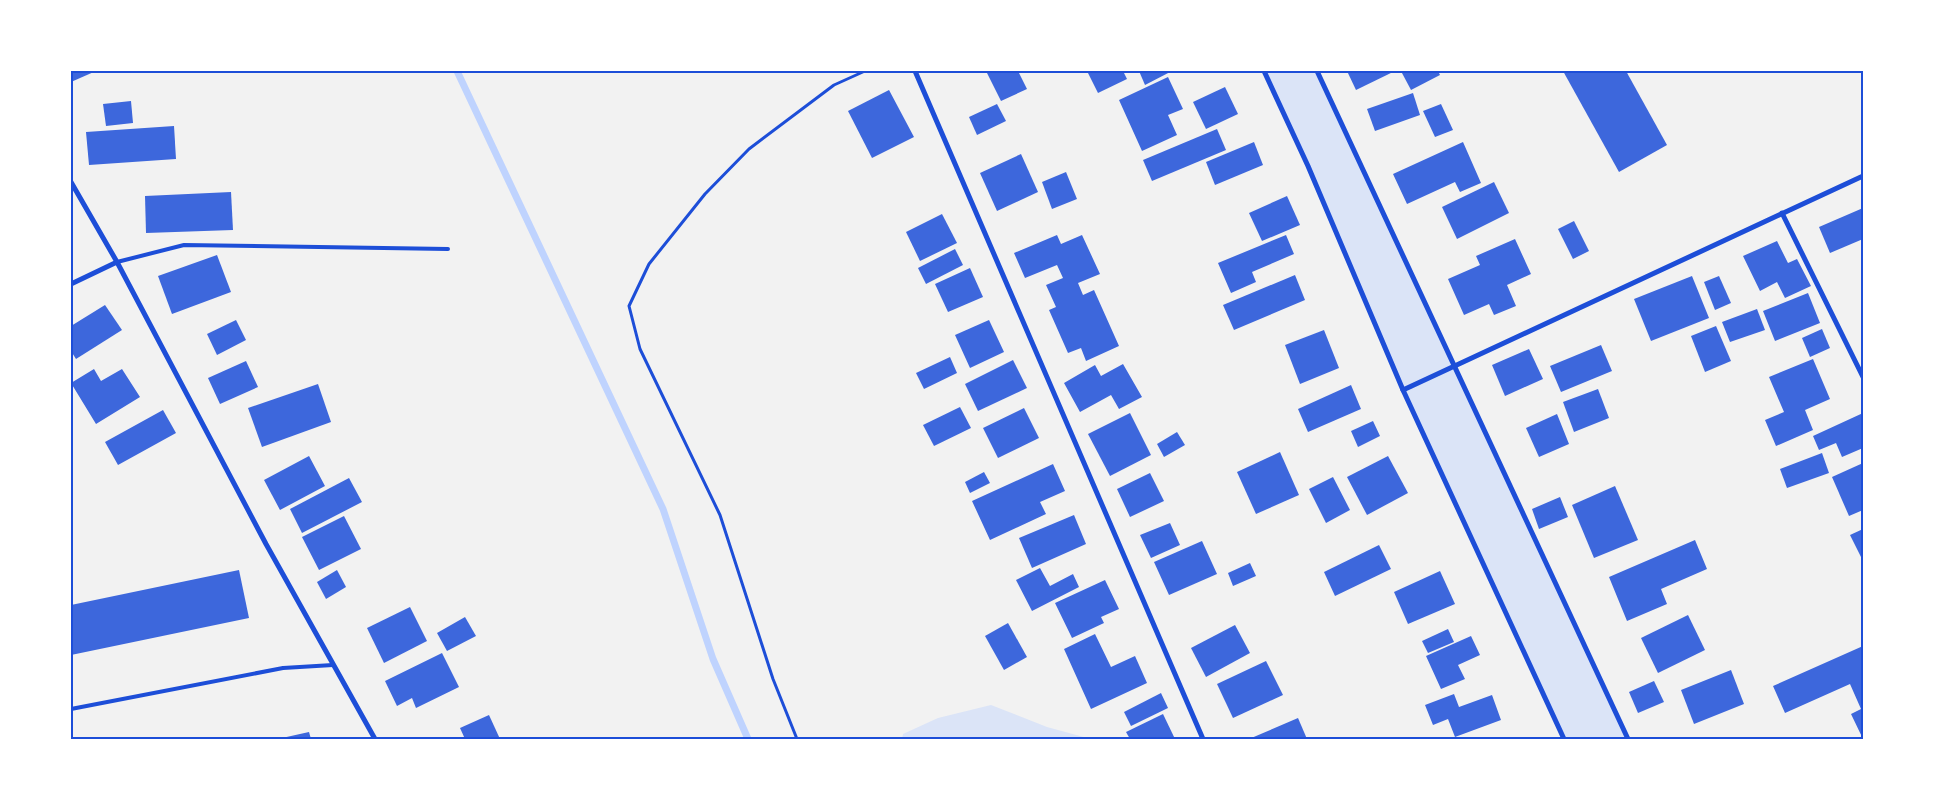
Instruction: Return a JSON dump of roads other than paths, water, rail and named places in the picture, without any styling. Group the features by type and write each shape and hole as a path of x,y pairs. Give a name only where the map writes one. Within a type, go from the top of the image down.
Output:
{"street":[{"path":"914,71 1203,739"},
{"path":"1264,71 1308,166 1403,390 1564,739"},
{"path":"1317,71 1628,739"},
{"path":"1403,390 1863,176"},
{"path":"71,182 117,262 266,544 375,739"},
{"path":"1782,213 1863,376"},
{"path":"71,284 117,262"}],"lane":[{"path":"117,262 184,245 448,249"},
{"path":"71,708 283,668 333,665"}],"waterway":[{"path":"457,71 663,509 713,659 748,739"}]}
